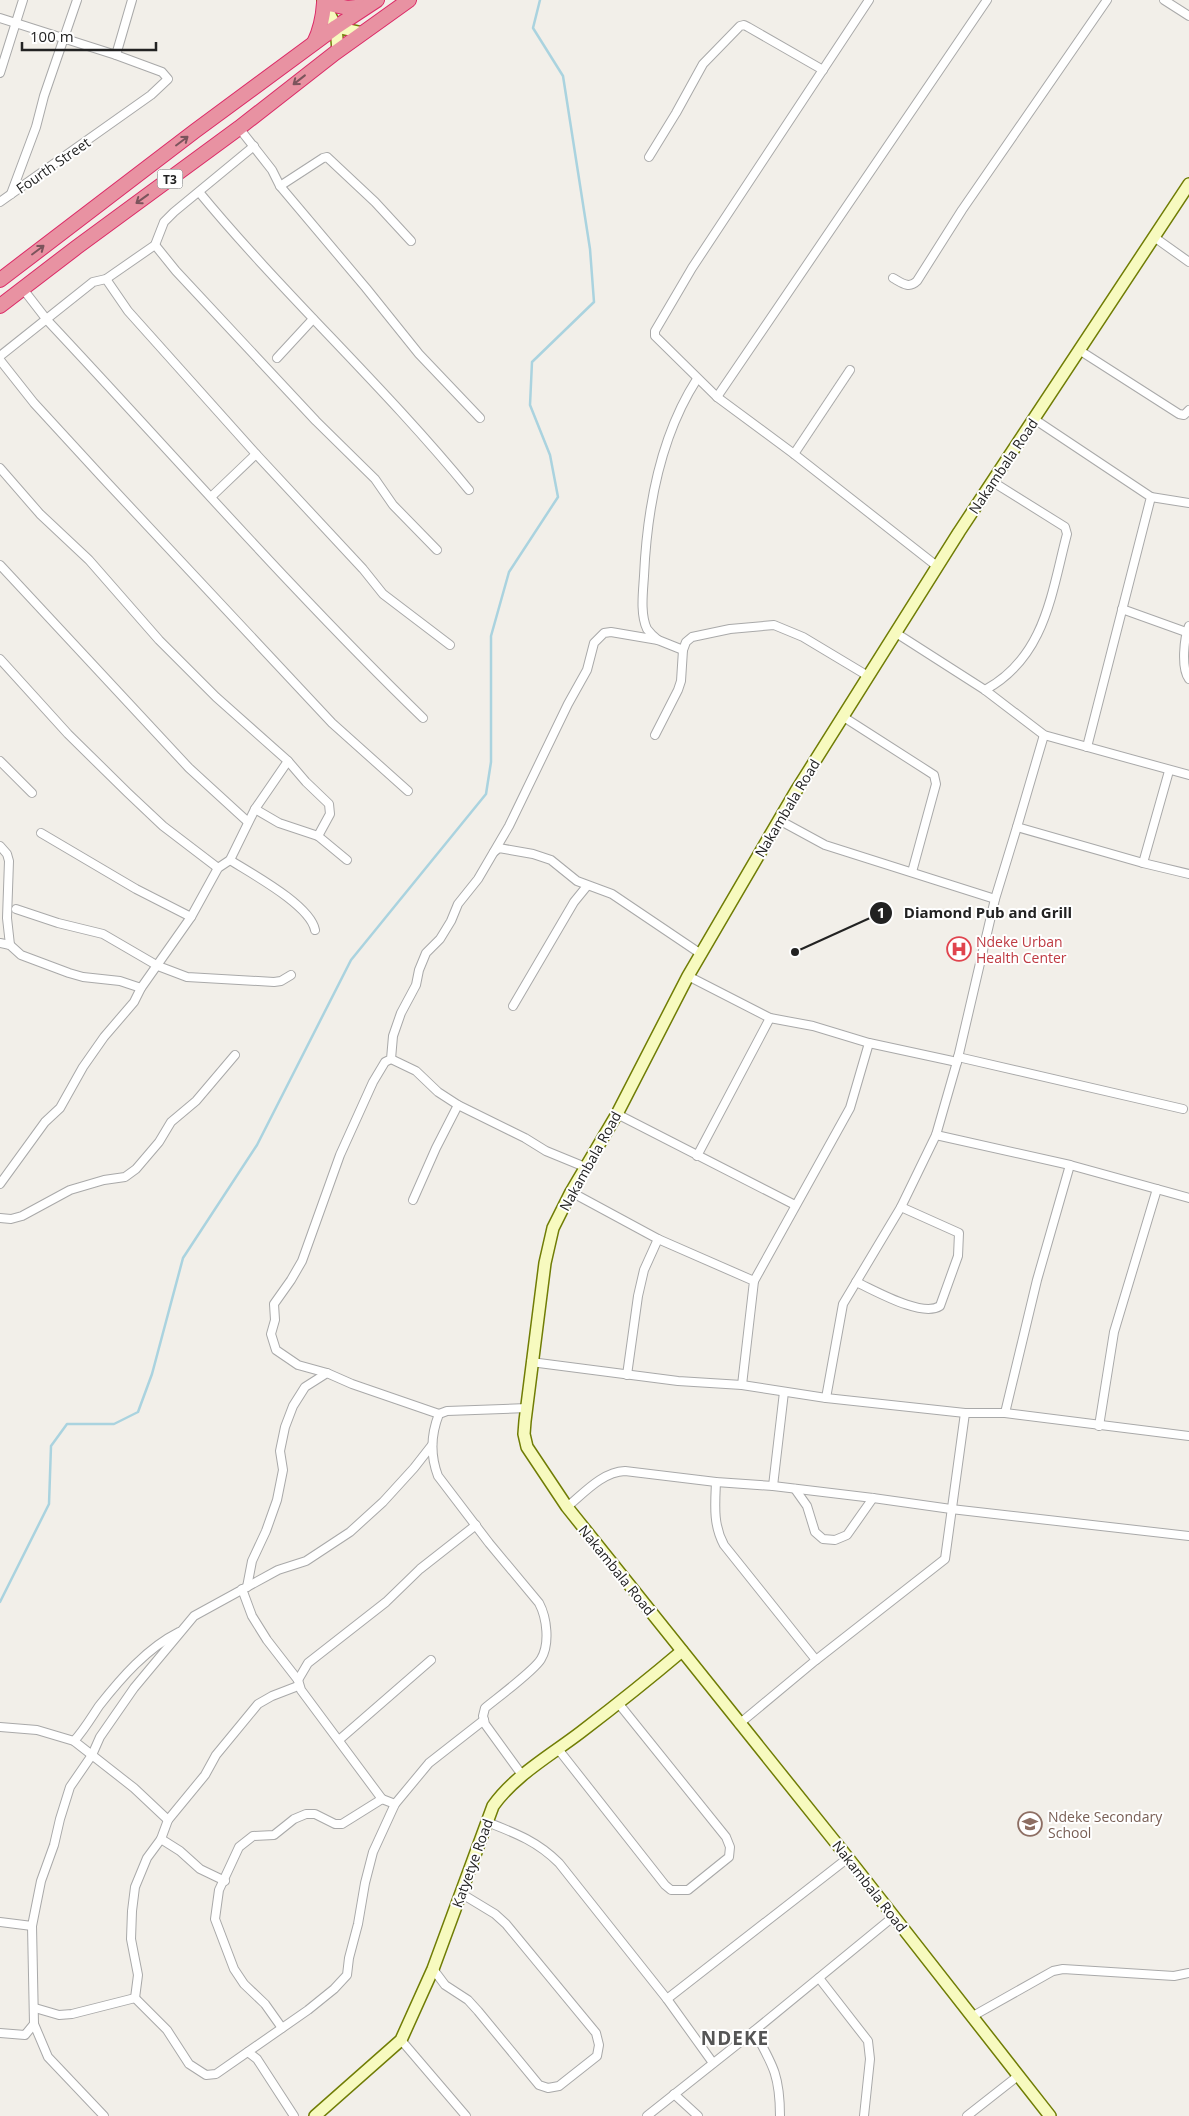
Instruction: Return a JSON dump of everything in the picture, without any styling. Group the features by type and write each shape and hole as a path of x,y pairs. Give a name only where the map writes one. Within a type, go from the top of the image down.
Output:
{"highway":[{"name":"T3","path":"0,306 76,247 239,128 338,50 409,0"},
{"path":"313,44 320,32 323,17 323,1 348,8 375,2"},
{"name":"T3","path":"0,280 194,131 336,27 375,2"}],"main road":[{"path":"323,1 336,27 338,50"},
{"path":"336,27 363,33"},
{"name":"Nakambala Road","path":"1050,2116 848,1858 567,1507 527,1447 524,1434 531,1362 545,1263 553,1228 570,1192 617,1114 688,976 842,716 938,566 1189,184"},
{"name":"Katyetye Road","path":"315,2116 401,2040 433,1969 493,1806 501,1794 522,1776 619,1704 682,1652"}],"street":[{"path":"0,73 23,0"},
{"path":"11,194 36,127 44,96 77,0"},
{"path":"0,18 116,55 132,0"},
{"path":"869,0 692,268 655,332 655,336 717,397 938,566"},
{"path":"717,397 987,0"},
{"path":"893,278 908,286 917,281 962,210 1107,0"},
{"path":"1164,0 1189,16"},
{"path":"649,157 703,64 740,26 748,27 823,70"},
{"name":"Fourth Street","path":"0,202 106,128 164,85 168,79 162,72 116,55"},
{"path":"239,128 272,170 280,186 419,354 480,418"},
{"path":"254,146 164,222 155,246 106,279 93,282 0,358 34,403 190,573 332,723 408,791"},
{"path":"280,186 327,157 411,241"},
{"path":"199,192 224,222 420,433 469,490"},
{"path":"1154,237 1189,262"},
{"path":"155,246 316,421 375,479 392,505 437,550"},
{"path":"106,279 128,311 256,454 364,569 383,594 450,645"},
{"path":"23,289 47,320 314,609 423,718"},
{"path":"277,358 313,319"},
{"path":"1080,350 1179,414 1184,415 1189,410"},
{"path":"794,454 850,370"},
{"path":"658,640 648,631 644,609 645,553 652,498 685,400 698,379"},
{"path":"1034,419 1151,497 1189,503"},
{"path":"211,497 256,454"},
{"path":"0,468 40,514 89,560 159,640 216,697 288,761 331,808 330,814 318,836"},
{"path":"985,690 1011,673 1023,658 1044,622 1067,534 1065,527 993,482"},
{"path":"1087,746 1151,497"},
{"path":"0,565 189,768 248,822"},
{"path":"1122,609 1188,629 1185,668 1189,679"},
{"path":"655,734 678,690 681,681 683,650 686,642 692,636 730,629 774,625 803,637 868,676"},
{"path":"391,1059 394,1036 401,1014 416,986 419,970 426,953 440,939 458,904 478,879 494,852 568,704 578,689 587,670 594,643 604,633 611,632 658,640 683,650"},
{"path":"896,633 985,690 1044,735 1189,775"},
{"path":"0,659 68,734 128,793 164,826 218,868"},
{"path":"842,716 934,774 936,784 912,872"},
{"path":"826,1398 843,1304 901,1206 936,1135 958,1060 995,899 1044,735"},
{"path":"0,761 32,793"},
{"path":"1,1181 45,1122 60,1108 83,1067 104,1037 134,1002 191,917 218,868 230,860 255,809 288,761"},
{"path":"1143,863 1169,771"},
{"path":"255,809 279,822 318,836 347,860"},
{"path":"779,820 826,845 995,899"},
{"path":"1017,827 1143,863 1189,874"},
{"path":"41,833 136,889 191,917"},
{"path":"0,846 7,854 9,861 7,918 10,945"},
{"path":"494,852 499,848 552,860 577,881 612,894 701,954"},
{"path":"230,860 286,897 309,916 313,921 315,930"},
{"path":"513,1006 574,902 588,886"},
{"path":"16,909 58,923 103,934 158,966 187,977 274,982 281,981 290,975"},
{"path":"0,942 10,945 21,955 69,973 83,977 120,981 142,988"},
{"path":"688,976 770,1018 814,1026 869,1043 958,1060 1183,1109"},
{"path":"696,1156 770,1018"},
{"path":"742,1385 754,1281 850,1108 869,1043"},
{"path":"0,1218 11,1219 22,1216 70,1190 125,1177 148,1156 171,1122 196,1102 235,1055"},
{"path":"391,1059 416,1071 438,1092 458,1105 525,1138 546,1151 585,1167"},
{"path":"391,1059 385,1062 373,1082 340,1155 302,1261 292,1280 274,1304 275,1320 272,1334 276,1350 298,1365 327,1373 352,1384 440,1414 447,1412 526,1408"},
{"path":"413,1200 458,1105"},
{"path":"617,1114 795,1205"},
{"path":"936,1135 1070,1165 1189,1198"},
{"path":"1005,1413 1035,1289 1070,1165"},
{"path":"1099,1426 1114,1332 1157,1189"},
{"path":"570,1192 658,1239 754,1281"},
{"path":"856,1282 903,1304 931,1309 940,1306 958,1256 959,1233 901,1206"},
{"path":"627,1375 638,1296 644,1270 658,1239"},
{"path":"531,1362 678,1381 742,1385 826,1398 965,1413 1005,1413 1189,1436"},
{"path":"327,1373 305,1388 293,1406 285,1427 280,1451 282,1470 277,1500 266,1531 252,1561 244,1588 252,1616 267,1640 382,1799 395,1804"},
{"path":"773,1486 784,1392"},
{"path":"739,1724 816,1660 945,1558 965,1413"},
{"path":"440,1414 435,1424 432,1445 434,1465 438,1476 539,1603 544,1612 546,1630 545,1649 540,1660 485,1708 484,1720 522,1776"},
{"path":"104,2116 48,2057 34,2024 32,1926 41,1881 54,1845 70,1787 92,1755 96,1744 134,1688 194,1616 278,1570 306,1561 350,1532 383,1502 432,1445"},
{"path":"567,1507 606,1475 614,1471 625,1471 716,1482 773,1486 951,1509 1189,1536"},
{"path":"716,1482 715,1523 718,1535 816,1660"},
{"path":"795,1489 807,1506 815,1532 823,1539 835,1540 847,1535 873,1498"},
{"path":"135,1998 138,1975 131,1939 135,1886 147,1858 161,1839 168,1820 205,1775 216,1755 258,1704 298,1683 308,1663 386,1602 420,1569 476,1526"},
{"path":"74,1741 99,1706 147,1653 165,1639 181,1632"},
{"path":"338,1740 431,1660"},
{"path":"558,1749 665,1886 671,1890 688,1890 729,1857 730,1847 726,1837 619,1704"},
{"path":"135,1998 167,2030 189,2064 206,2075 216,2074 315,2005 347,1975 349,1958 373,1852 395,1804 428,1763 484,1720"},
{"path":"0,1727 37,1730 74,1741 134,1788 168,1820"},
{"path":"282,2028 265,2004 244,1984 234,1969 215,1919 219,1890 225,1881 239,1847 253,1836 274,1835 294,1819 306,1814 315,1814 336,1824 342,1824 382,1799"},
{"path":"487,1822 524,1837 544,1848 559,1863 667,1999 713,2063"},
{"path":"161,1839 180,1850 200,1870 225,1881"},
{"path":"667,1999 848,1858"},
{"path":"433,1969 444,1985 473,2006 539,2085 548,2088 559,2086 597,2056 599,2045 596,2033 517,1936 495,1914 462,1894"},
{"path":"647,2116 893,1917"},
{"path":"0,1922 32,1926"},
{"path":"973,2016 1053,1972 1063,1969 1174,1976 1189,1973"},
{"path":"819,1978 868,2041 870,2058 864,2116"},
{"path":"35,2008 60,2015 72,2014 135,1998"},
{"path":"0,2033 26,2035 34,2024"},
{"path":"754,2031 775,2068 779,2086 780,2116"},
{"path":"401,2040 466,2116"},
{"path":"248,2052 256,2060 294,2116"},
{"path":"967,2116 1018,2076"},
{"path":"674,2094 698,2116"}],"waterway":[{"path":"0,1602 49,1504 51,1446 67,1424 114,1424 138,1412 152,1374 183,1258 257,1145 351,960 486,794 491,762 491,636 509,572 558,497 550,455 530,405 532,362 594,302 590,249 563,76 533,28 540,0"}],"place":[{"name":"Ndeke Urban Health Center","path":"959,949"},
{"name":"Diamond Pub and Grill","path":"795,952"},
{"name":"Ndeke Secondary School","path":"1030,1824"}],"district":[{"name":"NDEKE","path":"735,2038"}]}
